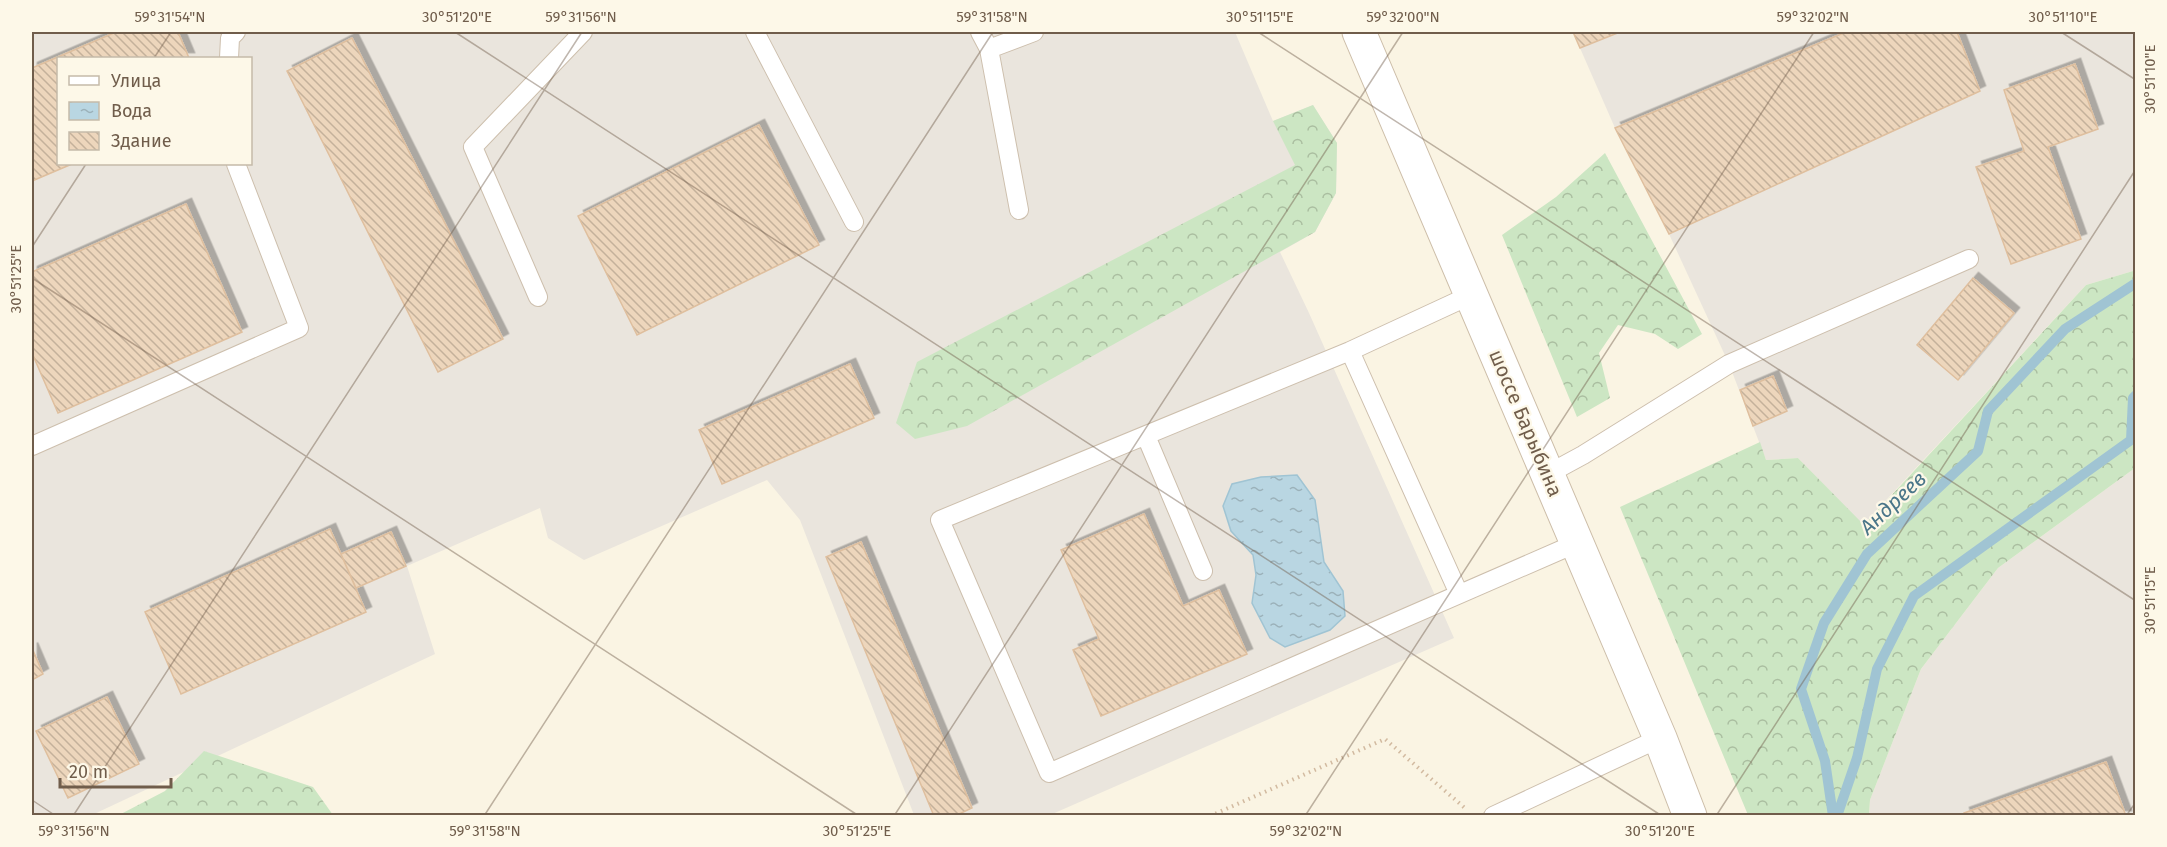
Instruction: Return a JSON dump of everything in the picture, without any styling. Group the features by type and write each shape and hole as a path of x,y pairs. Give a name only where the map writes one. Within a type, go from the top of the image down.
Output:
{"main road":[{"name":"шоссе Барыбина","path":"1359,32 1660,738 1690,816"}],"lane":[{"path":"229,57 230,38 236,32"},
{"path":"538,297 473,147 583,32"},
{"path":"755,32 854,222"},
{"path":"980,32 989,49 1019,210"},
{"path":"989,49 1034,32"},
{"path":"32,446 299,328 236,165"},
{"path":"1548,474 1583,455 1729,364 1969,259"},
{"path":"1471,295 1350,351 940,520 1049,773 1577,543"},
{"path":"1350,351 1458,594"},
{"path":"1146,436 1203,571"},
{"path":"1492,816 1660,738"}],"path":[{"path":"1210,816 1385,739 1474,816"}],"shaded area":[{"path":"32,32 1235,32 1273,121 1313,105 1337,143 1336,193 1315,232 1280,252 1454,638 1050,815 914,815 800,520 767,480 584,560 548,538 540,508 407,566 435,654 92,815 32,815"},
{"path":"1573,32 2135,32 2136,242 2133,271 2086,285 1863,525 1798,458 1766,460 1729,364 1669,234 1615,128"},
{"path":"2135,468 2135,815 1869,816 1870,800 1921,669 1998,568"}],"green space":[{"path":"1313,105 1337,143 1336,193 1315,232 967,426 915,439 896,423 917,362 1295,165 1273,121"},
{"path":"1605,153 1702,334 1678,349 1655,334 1618,325 1599,353 1610,398 1577,417 1502,235 1556,197"},
{"path":"2135,242 2135,468 1998,568 1921,669 1870,800 1869,815 1748,815 1620,507 1760,442 1766,460 1798,458 1864,525 2086,285 2133,271"},
{"path":"204,751 313,787 333,815 119,815 165,791"}],"water":[{"path":"1297,475 1315,500 1324,562 1343,591 1345,616 1330,630 1285,647 1270,638 1252,603 1256,575 1253,555 1231,531 1223,506 1232,484 1261,477"}],"building":[{"path":"116,32 178,32 189,57 58,57"},
{"path":"1573,32 1620,32 1580,48"},
{"path":"1846,32 1957,32 1980,91 1669,234 1615,128"},
{"path":"352,38 503,339 438,372 287,71"},
{"path":"57,57 57,165 70,165 32,181 32,68"},
{"path":"2075,64 2098,129 2048,147 2081,239 2011,264 1976,167 2024,151 2004,90"},
{"path":"759,125 819,245 637,335 578,216"},
{"path":"186,204 242,332 58,413 32,353 32,272"},
{"path":"1973,278 2014,313 1958,380 1917,345"},
{"path":"850,364 874,418 722,484 699,430"},
{"path":"1773,376 1787,411 1753,426 1740,390"},
{"path":"1144,514 1183,606 1219,590 1247,654 1101,716 1073,650 1099,639 1061,550"},
{"path":"330,529 366,612 181,694 145,612"},
{"path":"391,532 406,566 356,588 341,554"},
{"path":"861,542 972,808 955,816 934,816 826,557"},
{"path":"32,648 43,674 32,680"},
{"path":"107,697 139,764 68,798 36,731"},
{"path":"2106,762 2126,816 1965,816 1964,813"}],"waterway":[{"name":"Андреев","path":"1833,816 1825,761 1801,689 1824,623 1867,554 1978,451 1988,411 2065,329 2136,283"},
{"path":"1837,816 1857,758 1877,669 1914,596 2131,440 2133,398 2136,395"}]}
